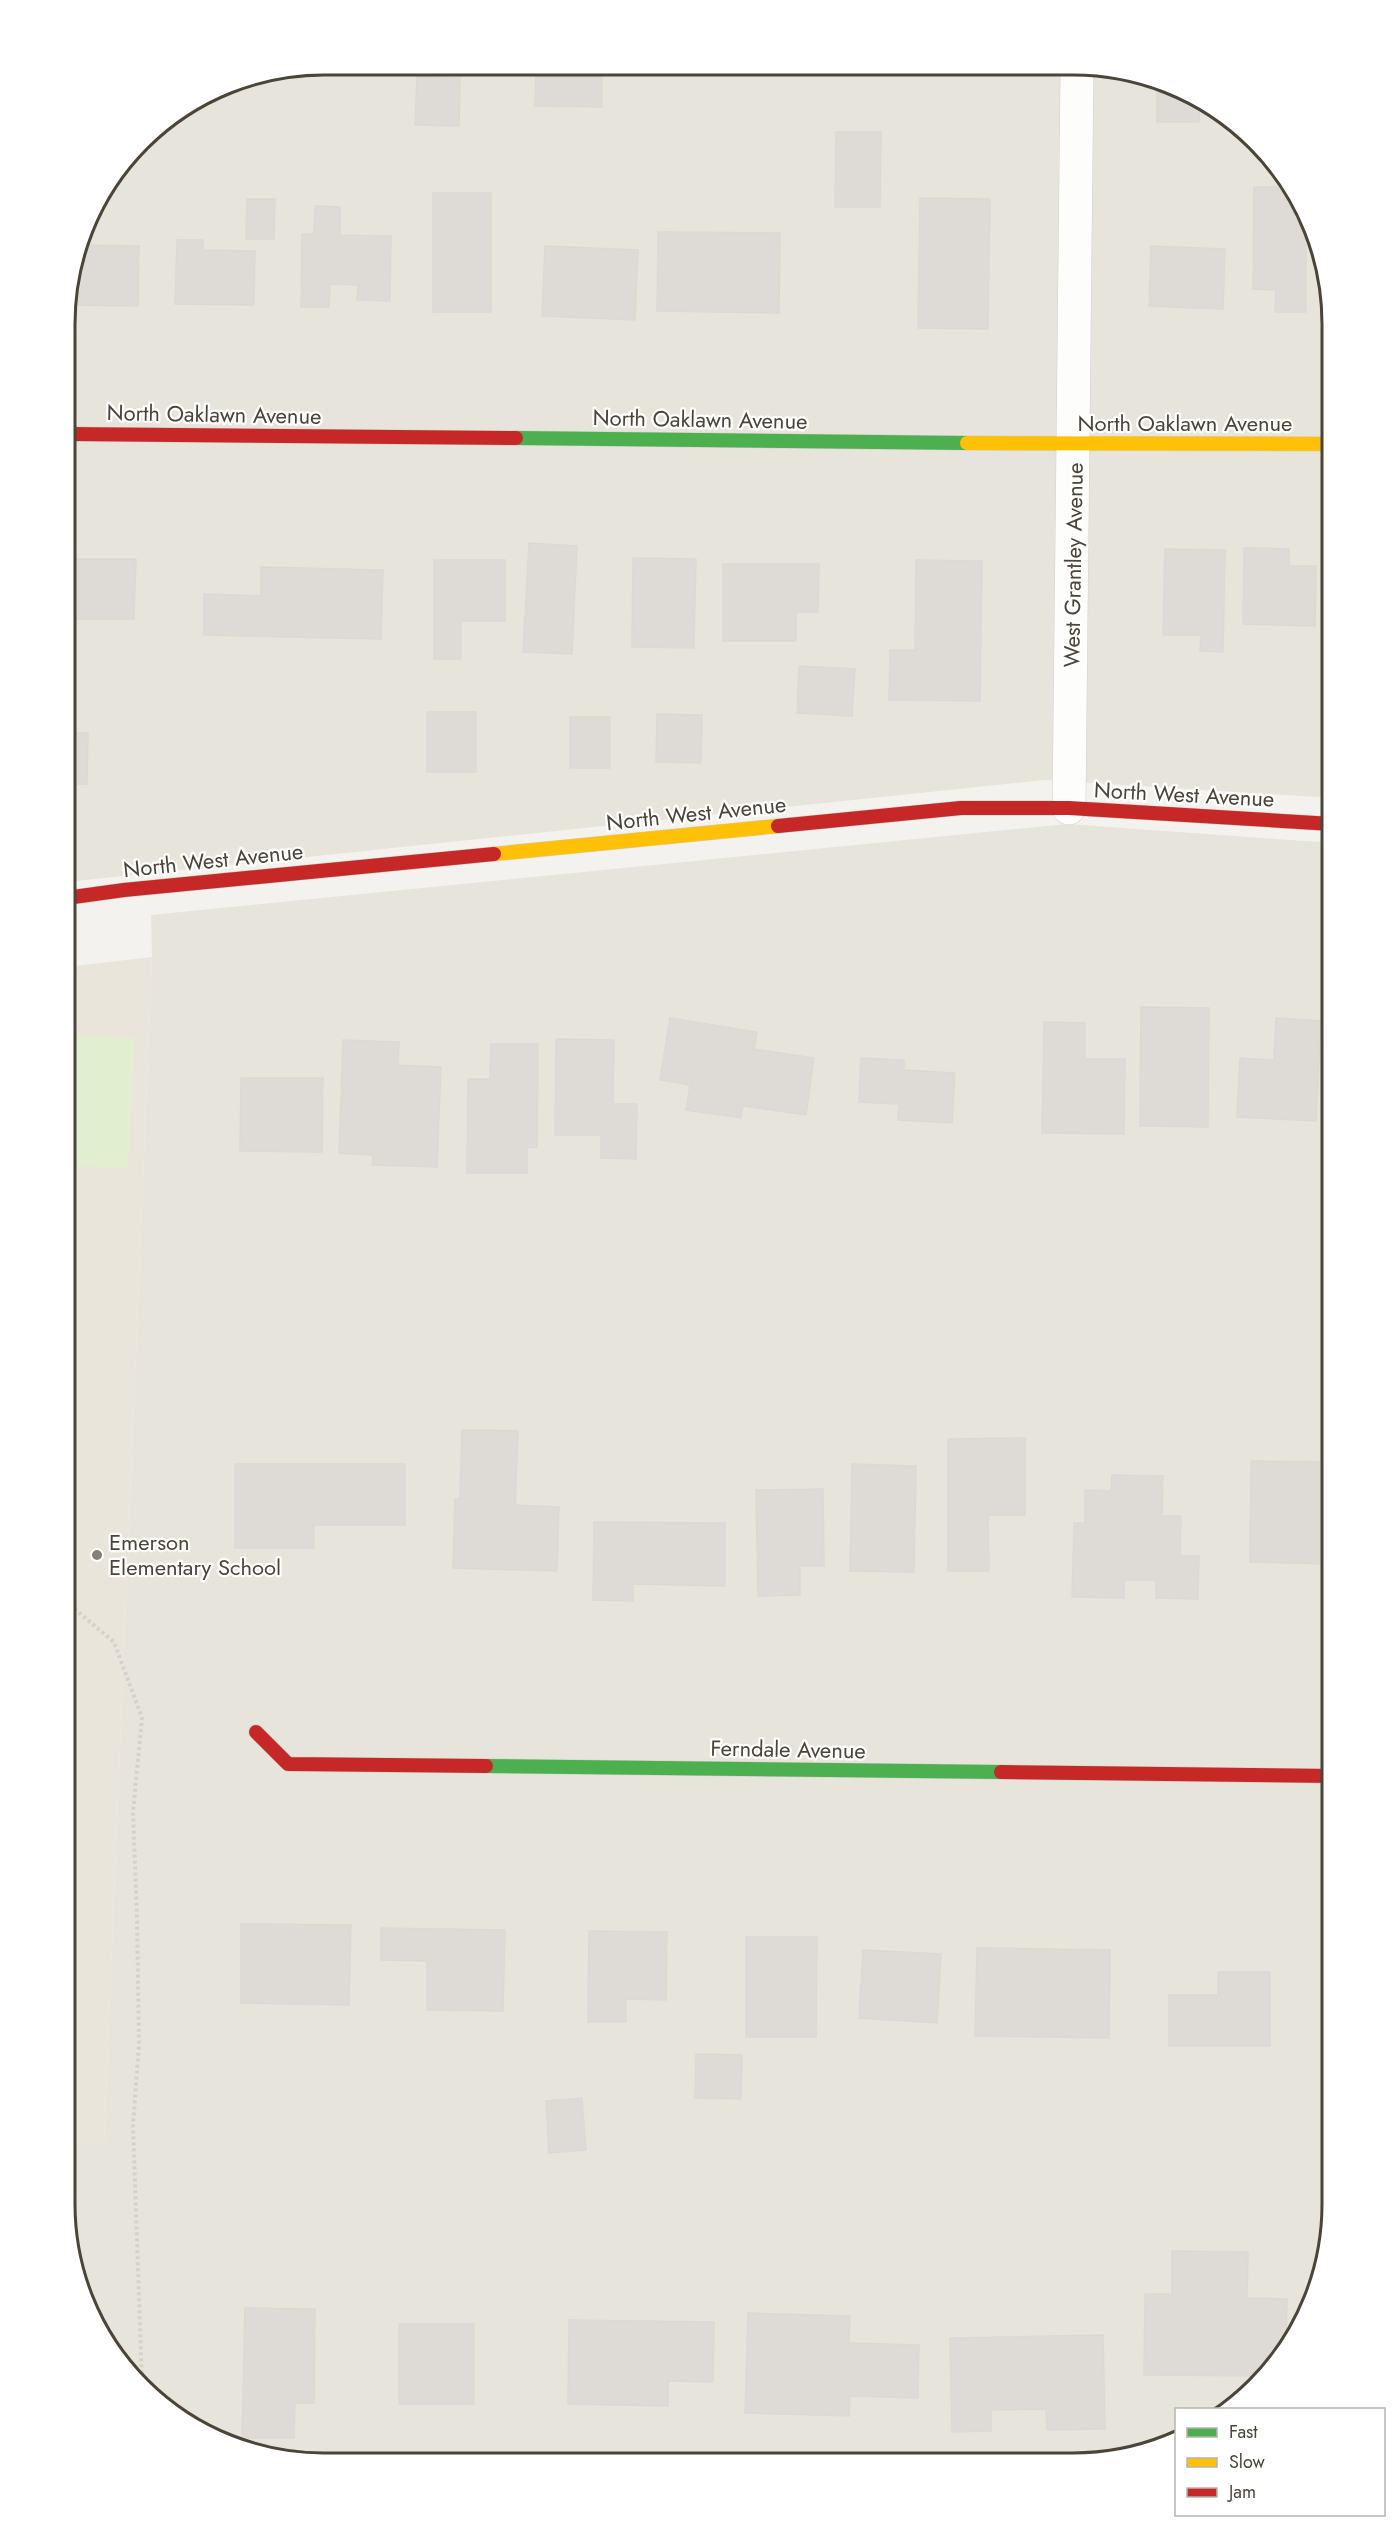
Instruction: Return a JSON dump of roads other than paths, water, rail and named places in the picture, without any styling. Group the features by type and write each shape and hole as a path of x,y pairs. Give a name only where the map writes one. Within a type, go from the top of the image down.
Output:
{"street":[{"name":"West Grantley Avenue","path":"1069,808 1077,75"},
{"name":"North Oaklawn Avenue","path":"75,434 1074,444 1322,444"},
{"name":"North West Avenue","path":"75,897 961,808 1069,808 1322,823"},
{"name":"Ferndale Avenue","path":"256,1732 288,1764 1322,1776"}],"place":[{"name":"Emerson Elementary School","path":"97,1555"}]}
